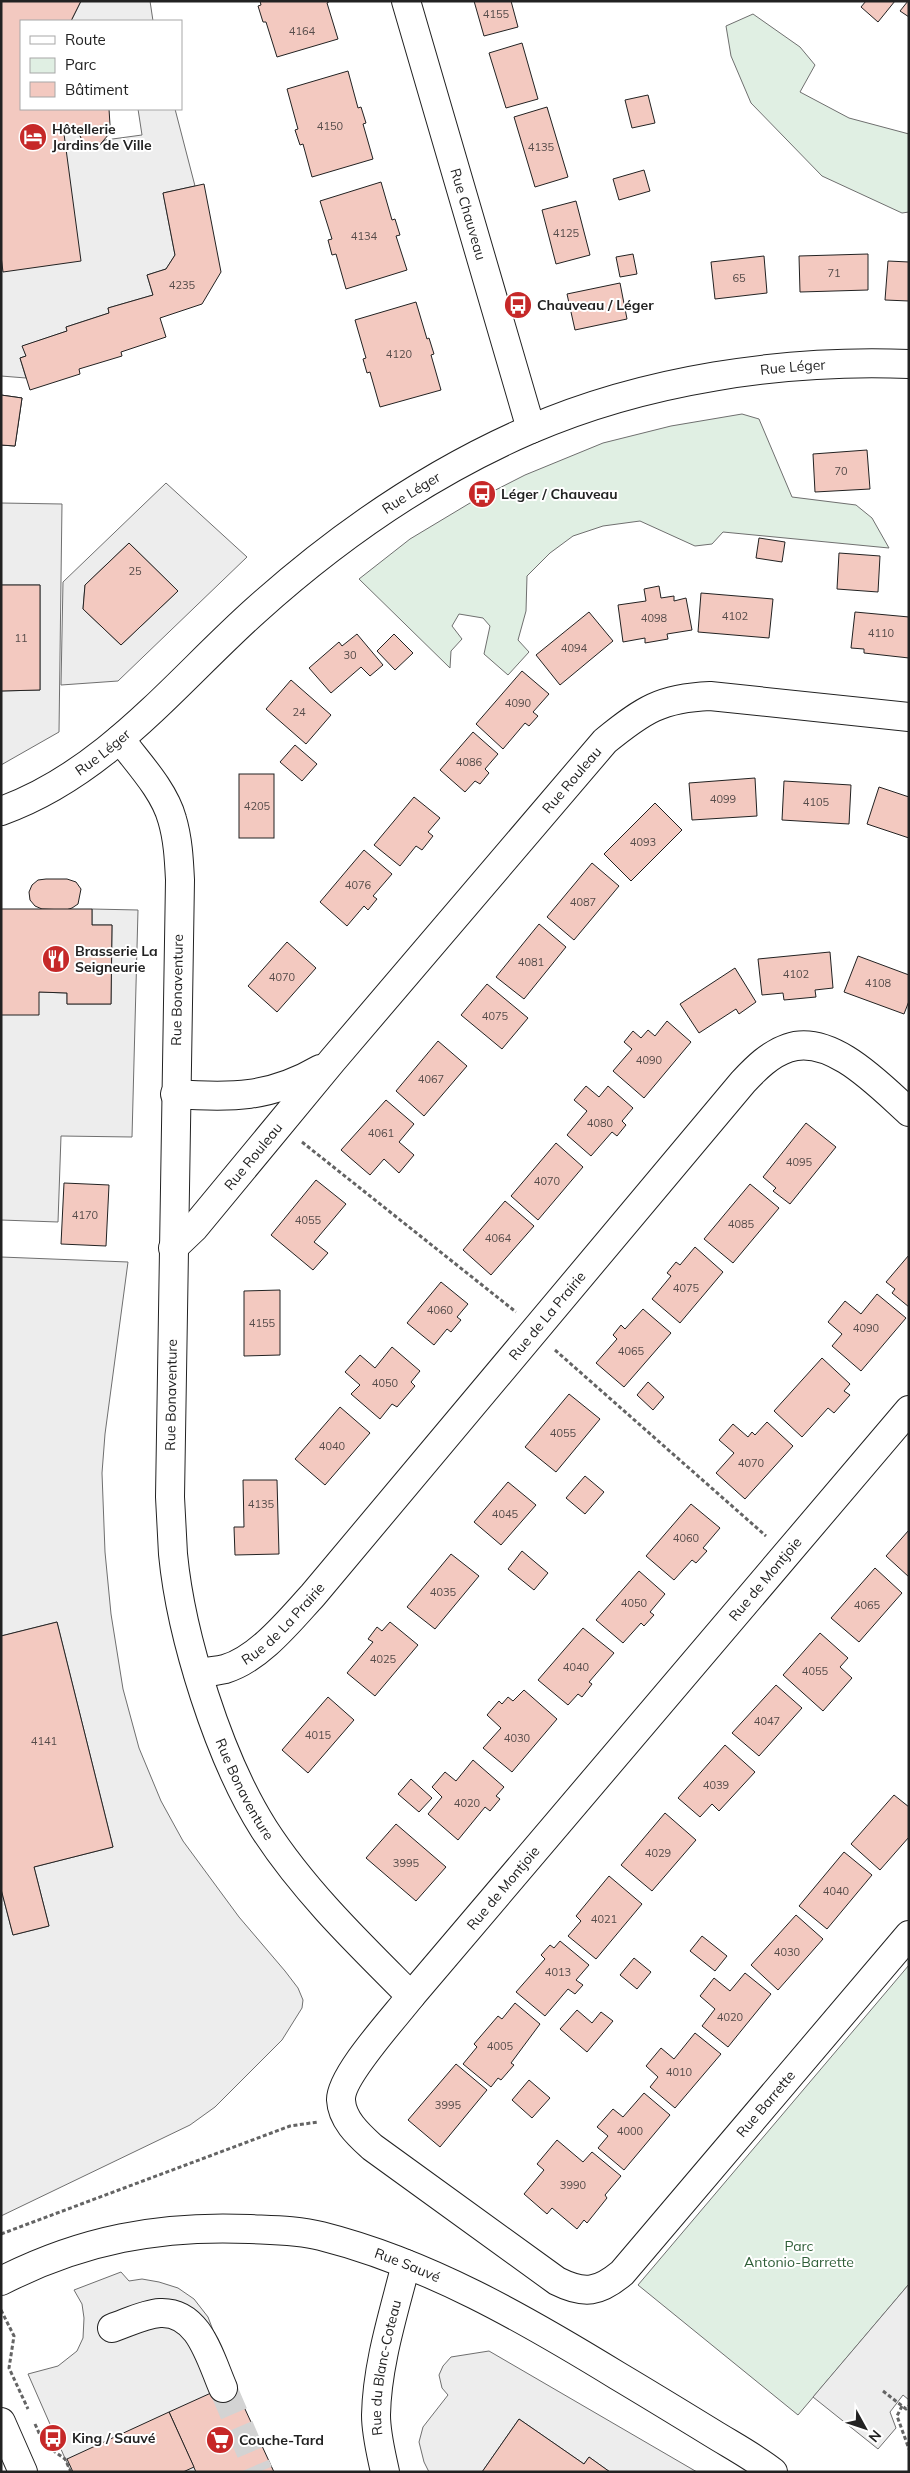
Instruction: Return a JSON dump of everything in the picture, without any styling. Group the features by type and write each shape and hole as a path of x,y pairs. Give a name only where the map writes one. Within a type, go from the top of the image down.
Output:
{"street":[{"name":"Rue Chauveau","path":"406,1 532,429"},
{"name":"Rue Léger","path":"1,811 52,788 120,739 254,612 304,568 345,537 444,472 532,429 595,406 648,391 712,378 822,364 909,364"},
{"name":"Rue Rouleau","path":"173,1248 194,1228 332,1061 606,741 632,719 657,705 681,697 710,696 909,717"},
{"name":"Rue Bonaventure","path":"120,739 146,772 164,800 172,817 176,836 180,880 175,1094 170,1497 173,1546 184,1616 198,1673 218,1733 237,1780 264,1828 299,1876 333,1916 411,1996"},
{"name":"Rue de La Prairie","path":"198,1673 226,1668 256,1652 278,1634 313,1595 743,1082 766,1060 789,1047 815,1046 841,1056 866,1073 909,1112"},
{"name":"Rue Rouleau","path":"175,1094 238,1097 260,1094 305,1078 332,1061"},
{"name":"Rue de Montjoie","path":"345,2117 341,2100 344,2085 354,2069 411,1996 909,1410"},
{"name":"Rue Barrette","path":"345,2117 354,2130 372,2147 557,2281 574,2290 591,2290 606,2285 622,2273 909,1935"},
{"name":"Rue Sauvé","path":"1,2281 37,2262 82,2247 125,2236 215,2227 277,2230 320,2235 406,2264 495,2304 554,2336 773,2472"},
{"name":"Rue du Blanc-Coteau","path":"385,2472 378,2441 376,2414 388,2335 406,2264"},
{"path":"112,2328 158,2313 176,2314 190,2323 202,2338 223,2388"},
{"path":"1,2422 23,2472"}],"path":[{"path":"1,2234 290,2126 345,2117"},
{"path":"1,2310 14,2336 9,2368 30,2412"},
{"path":"883,2390 906,2409 909,2406"},
{"path":"902,2406 897,2416 909,2449"},
{"path":"34,2421 44,2444 65,2459 71,2472"}],"green space":[{"path":"753,14 800,47 815,65 800,92 849,118 909,134 909,212 902,213 822,176 751,103 731,56 726,26"},
{"path":"742,414 759,419 792,497 856,505 872,518 889,548 723,532 712,544 695,546 640,521 603,526 573,536 550,553 527,576 526,611 518,640 529,652 508,675 484,654 490,626 483,618 459,614 452,626 462,639 451,651 450,668 359,579 410,539 470,503 525,475 603,443 671,426"},
{"name":"Parc Antonio-Barrette","path":"909,1965 909,2284 798,2415 638,2285"}],"shaded area":[{"path":"81,1 150,1 153,20 72,20"},
{"path":"138,110 175,110 195,186 163,193 175,255 166,269 147,275 153,295 108,308 109,313 66,327 67,331 23,346 26,356 20,358 26,378 1,376 1,256 64,134 78,131 84,145 90,148 97,148 105,140 142,135"},
{"path":"166,483 247,557 118,681 61,685 63,582","holes":["129,543 178,591 121,645 83,609 85,585"]},
{"path":"1,503 62,504 59,732 1,765 1,691 40,690 40,585 1,585"},
{"path":"92,909 138,910 132,1137 61,1136 58,1222 1,1220 1,1015 39,992 67,993 67,1004 111,1004 112,925 92,925"},
{"path":"1,1257 128,1262 105,1434 102,1473 105,1552 111,1614 123,1689 139,1748 161,1801 183,1841 239,1917 298,1988 303,2000 302,2008 282,2040 215,2107 190,2125 1,2216 1,1889 13,1935 49,1926 34,1867 113,1847 57,1622 1,1636"},
{"path":"121,2272 129,2281 142,2279 159,2282 178,2288 194,2299 208,2317 233,2383 196,2472 71,2472 28,2374 58,2366 77,2351 83,2338 84,2318 82,2304 74,2290"},
{"path":"909,2284 909,2400 903,2395 890,2412 896,2428 878,2449 813,2397"},
{"path":"489,2351 697,2472 610,2472 589,2457 584,2464 519,2419 482,2472 429,2472 424,2462 419,2442 423,2427 448,2395 442,2388 439,2375 443,2366 451,2357"}],"building":[{"name":"Hôtellerie Jardins de Ville","path":"1,1 81,1 72,20 20,20 20,110 109,110 109,134 97,148 90,148 84,145 78,131 64,134 81,261 3,272 1,256"},
{"path":"260,1 330,1 327,3 338,39 277,57 266,22 263,22 258,6 261,5"},
{"path":"474,1 511,1 518,27 484,36"},
{"path":"866,1 895,1 878,22 861,7"},
{"path":"909,1 909,17 900,11"},
{"path":"522,43 538,99 506,108 489,53"},
{"path":"348,71 358,108 361,107 366,123 363,124 373,159 312,177 303,144 300,145 295,130 298,129 287,89"},
{"path":"648,95 655,123 632,128 625,100"},
{"path":"547,107 568,177 535,187 514,117"},
{"path":"644,170 650,191 619,200 613,179"},
{"path":"381,182 392,220 395,219 400,235 396,236 407,270 346,289 336,254 332,255 328,240 332,239 320,201"},
{"name":"Hôtellerie Jardins de Ville","path":"204,184 221,272 202,304 160,318 166,337 121,352 122,356 79,369 80,374 30,390 20,358 26,356 22,346 67,331 66,327 109,313 108,308 153,295 147,275 166,269 175,255 163,193"},
{"path":"576,201 590,255 556,264 542,210"},
{"path":"633,254 637,274 620,277 616,257"},
{"path":"868,254 868,290 800,292 799,256"},
{"path":"764,256 767,293 715,299 711,262"},
{"path":"888,261 909,262 909,301 885,300"},
{"path":"620,283 627,319 575,330 567,294"},
{"path":"416,302 427,339 429,338 434,354 431,355 441,390 380,407 370,372 367,373 363,359 366,358 355,320"},
{"path":"1,395 22,398 15,446 1,445"},
{"path":"1,395 22,398 15,446 1,445"},
{"path":"867,450 870,489 815,492 813,454"},
{"path":"759,538 785,542 782,562 756,558"},
{"path":"129,543 178,591 121,645 83,609 85,585"},
{"path":"839,553 880,556 878,592 837,589"},
{"path":"1,585 40,585 40,690 1,691"},
{"path":"659,586 661,598 674,596 674,601 686,598 692,630 667,634 668,639 645,643 645,638 623,642 618,605 646,601 644,589"},
{"path":"701,593 773,599 769,638 698,632"},
{"path":"589,612 613,641 560,685 536,655"},
{"path":"855,612 909,617 909,658 864,653 864,649 851,648"},
{"path":"357,634 383,665 370,676 361,667 331,693 309,668 339,642 342,646"},
{"path":"394,634 413,653 395,670 377,651"},
{"path":"522,671 549,694 533,712 538,716 529,726 525,723 503,749 476,724"},
{"path":"291,680 331,715 306,744 266,709"},
{"path":"473,732 498,754 485,769 489,773 480,784 475,781 465,792 440,770"},
{"path":"295,745 317,764 302,781 280,762"},
{"path":"239,774 274,774 274,838 239,838"},
{"path":"755,778 757,816 692,820 689,783"},
{"path":"784,781 851,785 849,824 782,820"},
{"path":"879,787 909,797 909,838 867,824"},
{"path":"414,797 440,818 428,832 433,836 422,850 416,846 400,866 374,845"},
{"path":"655,803 682,830 631,881 604,854"},
{"path":"364,850 392,874 373,896 377,899 368,910 364,906 347,926 320,902"},
{"path":"592,863 619,886 574,940 547,917"},
{"path":"67,879 76,882 81,889 78,904 66,910 42,909 35,906 30,900 29,892 32,885 38,880"},
{"name":"Brasserie La Seigneurie","path":"1,909 92,909 92,925 112,925 111,1004 67,1004 67,993 39,992 39,1015 1,1015"},
{"path":"539,924 566,947 524,999 496,977"},
{"path":"287,942 316,968 277,1012 248,986"},
{"path":"830,952 833,988 815,990 816,997 784,1000 783,993 762,995 758,959"},
{"path":"858,956 909,975 909,1001 904,1014 844,992"},
{"path":"735,968 756,1002 739,1014 736,1009 699,1033 680,1004"},
{"path":"487,984 528,1018 502,1049 461,1015"},
{"path":"667,1021 691,1042 644,1098 613,1071 632,1049 624,1042 633,1031 641,1038 648,1030 655,1036"},
{"path":"438,1041 467,1066 424,1116 396,1091"},
{"path":"586,1086 599,1097 608,1086 633,1108 622,1121 626,1125 617,1136 612,1132 591,1156 567,1135 587,1111 574,1100"},
{"path":"386,1100 414,1124 399,1142 414,1155 399,1173 384,1159 370,1175 341,1150"},
{"path":"806,1123 836,1147 790,1204 773,1191 776,1188 763,1177"},
{"path":"556,1143 583,1167 538,1220 511,1196"},
{"path":"316,1180 346,1204 314,1242 328,1253 313,1270 271,1235"},
{"path":"64,1183 109,1185 106,1246 61,1244"},
{"path":"750,1184 779,1208 733,1263 704,1239"},
{"path":"505,1201 534,1226 491,1275 463,1250"},
{"path":"695,1247 723,1272 680,1323 652,1299 671,1276 667,1273 676,1262 680,1265"},
{"path":"909,1255 909,1307 892,1293 895,1289 886,1282"},
{"path":"441,1282 468,1304 457,1317 461,1320 451,1332 447,1329 434,1345 407,1323"},
{"path":"280,1290 280,1355 244,1356 244,1291"},
{"path":"877,1294 906,1318 861,1371 832,1346 842,1334 828,1322 845,1301 861,1314"},
{"path":"643,1309 671,1333 624,1387 596,1363 617,1339 613,1335 621,1325 625,1329"},
{"path":"392,1347 420,1371 411,1382 415,1386 397,1407 392,1404 380,1419 351,1394 360,1385 345,1372 360,1355 375,1368"},
{"path":"822,1358 850,1384 844,1391 850,1395 834,1413 828,1408 802,1437 774,1411"},
{"path":"648,1382 664,1397 653,1410 637,1395"},
{"path":"569,1394 600,1419 556,1472 525,1447"},
{"path":"340,1407 370,1433 325,1485 295,1459"},
{"path":"767,1422 793,1446 745,1499 716,1473 734,1453 719,1440 733,1424 748,1437 752,1432 755,1435"},
{"path":"585,1476 604,1492 585,1514 566,1498"},
{"path":"243,1480 277,1480 279,1554 235,1555 234,1527 244,1527"},
{"path":"508,1482 536,1505 501,1545 474,1522"},
{"path":"691,1504 720,1528 703,1548 707,1551 696,1563 692,1560 674,1580 646,1556"},
{"path":"909,1530 909,1577 886,1556"},
{"path":"522,1551 548,1573 534,1590 508,1569"},
{"path":"451,1554 479,1576 435,1629 407,1607"},
{"path":"875,1568 902,1593 859,1642 831,1618"},
{"path":"639,1571 665,1594 650,1612 654,1615 644,1626 641,1623 623,1643 596,1620"},
{"path":"57,1622 113,1847 34,1867 49,1926 13,1935 1,1889 1,1636"},
{"path":"390,1622 418,1645 375,1696 347,1673 373,1642 368,1639 377,1627 382,1631"},
{"path":"583,1628 614,1653 589,1682 592,1684 582,1697 578,1694 568,1705 538,1680"},
{"path":"820,1633 848,1658 840,1667 852,1678 823,1711 783,1675"},
{"path":"776,1685 802,1708 759,1756 732,1733"},
{"path":"524,1690 557,1719 512,1772 483,1748 501,1728 487,1715 499,1701 502,1704 508,1697 513,1701"},
{"path":"328,1697 354,1720 308,1773 282,1750"},
{"path":"725,1745 755,1772 719,1811 712,1804 700,1817 678,1798"},
{"path":"473,1760 504,1787 496,1796 500,1799 490,1811 485,1807 458,1840 428,1814 442,1797 432,1787 445,1772 456,1781"},
{"path":"411,1779 432,1798 419,1812 398,1794"},
{"path":"894,1795 909,1807 909,1837 880,1870 851,1844"},
{"path":"665,1813 696,1840 652,1891 621,1865"},
{"path":"396,1824 446,1867 416,1901 366,1858"},
{"path":"844,1852 872,1875 827,1929 799,1906"},
{"path":"609,1876 642,1904 596,1959 568,1936 581,1921 576,1916"},
{"path":"796,1915 823,1939 778,1990 751,1965"},
{"path":"702,1936 727,1956 715,1971 690,1951"},
{"path":"560,1941 589,1965 576,1980 583,1985 575,1994 568,1989 545,2016 516,1992 545,1959 541,1955 550,1945 554,1948"},
{"path":"634,1958 651,1972 637,1989 620,1975"},
{"path":"745,1973 771,1994 728,2047 702,2026 715,2009 700,1996 714,1978 730,1991"},
{"path":"515,2003 540,2024 511,2063 514,2065 501,2080 498,2078 491,2087 463,2064 477,2047 474,2044 498,2016 502,2019"},
{"path":"577,2010 592,2023 601,2012 613,2021 587,2052 560,2029"},
{"path":"695,2033 721,2054 675,2108 650,2087 658,2077 646,2066 661,2048 674,2059"},
{"path":"456,2064 487,2090 440,2147 408,2120"},
{"path":"529,2080 550,2098 532,2118 512,2100"},
{"path":"644,2093 670,2115 624,2170 598,2148 608,2136 597,2127 613,2109 623,2117"},
{"path":"557,2140 583,2162 592,2152 621,2176 605,2195 607,2198 587,2223 584,2220 577,2229 552,2208 547,2214 524,2194 544,2170 537,2164"},
{"name":"Couche-Tard","path":"233,2383 274,2472 196,2472 169,2412"},
{"path":"169,2412 194,2467 183,2472 73,2472 67,2459"},
{"path":"519,2419 584,2464 589,2457 610,2472 482,2472"}],"tunnel":[{"path":"223,2388 259,2472"}],"place":[{"name":"Hôtellerie Jardins de Ville","path":"33,137"},
{"name":"Chauveau / Léger","path":"518,305"},
{"name":"Léger / Chauveau","path":"482,494"},
{"name":"Brasserie La Seigneurie","path":"56,959"},
{"name":"King / Sauvé","path":"53,2438"},
{"name":"Couche-Tard","path":"220,2440"}]}
